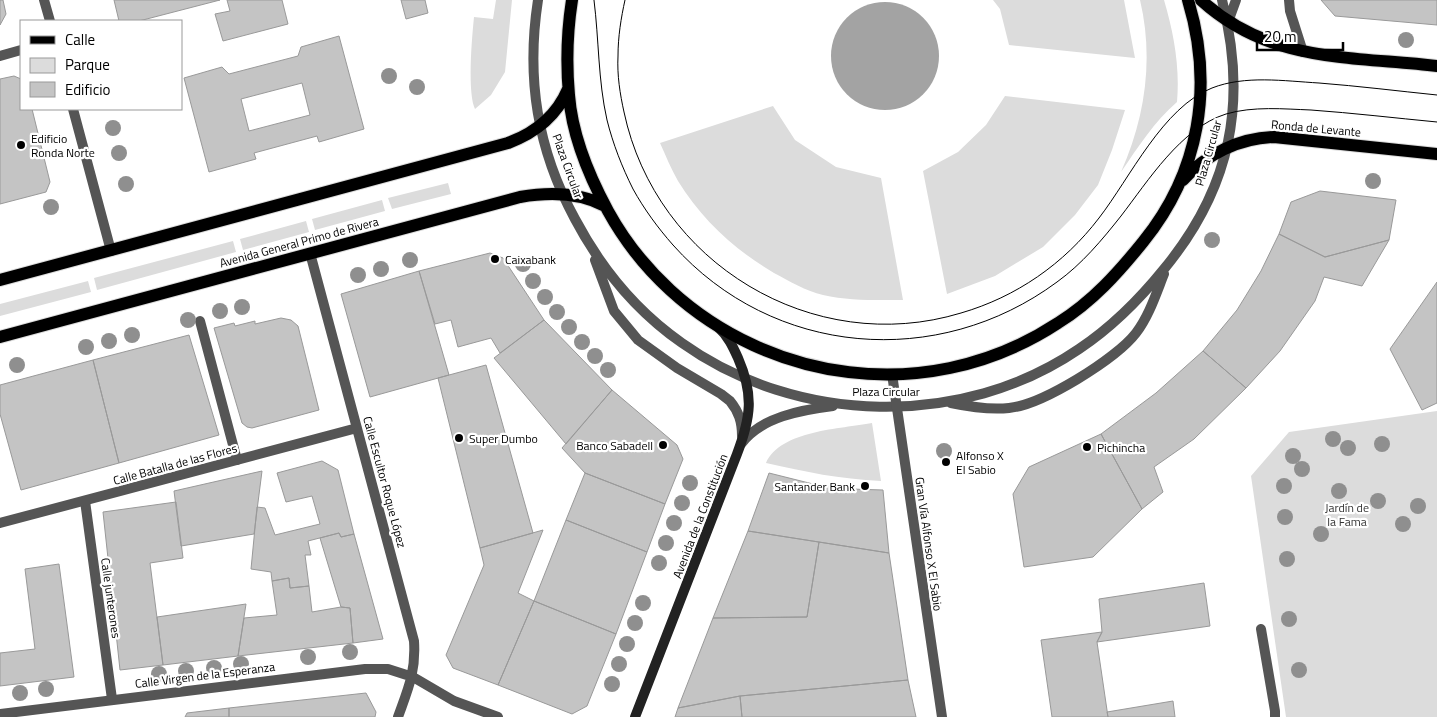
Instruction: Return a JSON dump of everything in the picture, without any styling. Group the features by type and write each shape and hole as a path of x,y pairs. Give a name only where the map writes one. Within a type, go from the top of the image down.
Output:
{"main road":[{"name":"Plaza Circular","path":"570,0 566,63 568,89 575,129 582,153 598,192 606,206 632,249 652,274 677,297 717,326 761,349 792,360 824,368 857,373 892,374 947,369 971,363 1030,339 1060,322 1110,281 1153,230 1171,202 1185,172 1199,116 1202,85 1199,50 1188,0"},
{"path":"1201,0 1228,22 1261,39 1303,52 1437,66"},
{"path":"0,280 518,139 540,126 558,108 568,89"},
{"name":"Ronda de Levante","path":"1177,187 1192,171 1226,149 1254,138 1274,136 1437,154"},
{"name":"Avenida General Primo de Rivera","path":"0,337 520,197 562,194 588,198 606,206"},
{"name":"Avenida de la Constitución","path":"635,717 748,422 750,405 749,391 745,378 731,345 717,326"}],"street":[{"path":"44,0 50,20"},
{"name":"Plaza Circular","path":"538,0 534,27 533,78 540,126 550,161 562,194 592,250 628,296 655,322 684,345 715,364 745,378 789,394 818,400 854,406 897,408 946,402 981,395 1013,384 1046,369 1078,350 1107,329 1134,304 1180,249 1200,218 1216,184 1232,120 1235,83 1233,47 1222,0"},
{"path":"1228,22 1236,0"},
{"path":"1289,0 1290,11 1303,52"},
{"path":"0,56 20,50"},
{"path":"73,110 111,250"},
{"path":"592,250 614,311 622,322 638,340 654,352 730,401 741,421 741,444"},
{"name":"Calle Escultor Roque López","path":"310,253 414,641 416,660 398,717"},
{"path":"946,402 986,409 1021,406 1056,390 1091,370 1122,347 1136,333 1146,317 1168,264"},
{"path":"200,321 237,460"},
{"name":"Gran Vía Alfonso X El Sabio","path":"892,374 942,717"},
{"path":"741,444 750,433 780,418 816,408 854,406"},
{"name":"Calle Batalla de las Flores","path":"1,521 85,501 357,428"},
{"name":"Calle junterones","path":"85,501 112,699"},
{"path":"1261,629 1275,717"},
{"name":"Calle Virgen de la Esperanza","path":"0,714 365,669 388,669 412,677"},
{"path":"412,677 454,701 498,717"}],"green space":[{"path":"496,0 512,0 505,72 491,95 475,109 471,90 471,50 474,17 493,19"},
{"path":"993,0 1124,0 1135,58 1009,45 1000,9"},
{"path":"1140,0 1164,0 1171,25 1175,51 1178,76 1177,102 1154,126 1121,172 1136,131 1145,88 1146,44"},
{"path":"1005,96 1125,110 1098,185 1075,215 1043,247 995,276 947,294 923,171 958,152 986,125"},
{"path":"773,106 795,140 836,167 881,178 903,300 863,300 833,297 798,286 760,264 733,244 720,233 687,195 675,176 660,143"},
{"path":"448,183 451,194 392,209 388,198"},
{"path":"382,200 385,211 315,230 312,219"},
{"path":"306,221 309,232 243,250 240,239"},
{"path":"233,241 236,252 97,290 94,278"},
{"path":"88,281 91,292 0,316 0,304"},
{"name":"Jardín de la Fama","path":"1437,411 1437,717 1286,717 1251,476 1289,432"},
{"path":"872,423 881,481 823,475 766,463 774,452 798,437"}],"shaded area":[{"path":"885,2 915,11 923,18 930,26 939,56 930,86 923,94 915,101 885,110 855,101 847,94 840,86 831,56 840,26 847,18 855,11"}],"building":[{"path":"0,0 3,0 6,14 0,25"},
{"path":"114,0 220,0 143,20 119,20"},
{"path":"227,0 282,0 288,24 223,41 215,14 230,11"},
{"path":"401,0 425,0 428,13 406,19"},
{"path":"1321,0 1437,0 1437,25 1335,16"},
{"path":"339,36 364,129 319,142 317,136 254,153 256,159 209,172 184,78 222,67 229,74 298,56 301,47","holes":["302,83 310,115 249,131 241,99"]},
{"name":"Edificio Ronda Norte","path":"14,76 20,79 20,110 32,110 50,182 46,192 0,204 0,79"},
{"path":"1320,191 1396,200 1389,240 1325,257 1279,234 1291,202"},
{"path":"1279,234 1325,257 1389,240 1362,286 1324,277 1315,301 1280,351 1246,388 1203,351 1237,310 1261,271"},
{"path":"490,253 503,258 544,320 500,353 491,338 458,347 451,320 435,324 419,271"},
{"path":"419,271 449,375 370,397 341,294"},
{"path":"1437,282 1437,403 1422,410 1390,349"},
{"path":"281,318 291,320 298,326 319,410 252,428 247,427 242,423 214,328 234,323 235,326 255,321 255,324"},
{"path":"544,320 612,390 566,444 494,358"},
{"path":"189,335 219,435 119,463 93,360"},
{"path":"1203,351 1246,388 1194,439 1154,467 1163,492 1142,509 1101,434 1156,393"},
{"path":"93,360 119,463 21,490 0,414 0,385"},
{"path":"486,365 533,533 480,548 438,378"},
{"path":"612,390 677,445 683,459 665,504 585,473 562,448"},
{"path":"1101,434 1142,509 1093,557 1024,567 1013,494 1029,467"},
{"path":"322,461 338,470 354,534 341,537 339,533 308,541 311,555 305,555 309,586 290,588 289,578 272,581 271,572 251,569 257,507 265,508 275,535 320,524 312,496 286,502 277,473"},
{"path":"262,471 254,534 181,546 174,491"},
{"path":"585,473 665,504 647,552 566,520"},
{"path":"769,473 817,485 883,490 889,553 748,531"},
{"path":"176,502 183,558 150,563 163,665 120,670 103,512"},
{"path":"566,520 647,552 616,634 534,601"},
{"path":"543,530 518,593 534,601 498,685 453,668 446,655 484,565 480,548"},
{"path":"748,531 819,542 807,617 713,618"},
{"path":"339,533 341,537 354,534 383,639 353,643 350,608 341,607 320,538"},
{"path":"819,542 889,553 908,680 740,696 678,708 713,618 807,617"},
{"path":"59,564 74,677 0,686 0,653 35,649 25,569"},
{"path":"289,578 290,588 309,586 312,612 341,607 350,608 353,643 238,656 244,618 277,615 272,581"},
{"path":"1204,583 1210,626 1097,642 1102,632 1099,599"},
{"path":"534,601 616,634 587,706 572,714 498,685"},
{"path":"246,604 238,656 163,665 157,617"},
{"path":"1102,632 1097,642 1108,717 1052,717 1041,640"},
{"path":"908,680 916,717 742,717 740,696"},
{"path":"366,693 376,712 375,717 229,717 229,708"},
{"path":"740,696 742,717 675,717 678,708"},
{"path":"1173,701 1175,717 1108,717 1107,712"},
{"path":"229,708 229,717 185,717 187,713"}],"tram line":[{"path":"594,0 602,90 609,129 633,189 657,225 673,245 713,282 758,310 807,329 858,338 910,338 961,329 1010,310 1057,282 1083,260 1099,243 1154,172 1180,143 1194,131 1226,114 1258,109 1290,109 1437,122"},
{"path":"625,0 618,49 618,77 624,112 642,166 669,213 706,254 749,286 798,309 850,322 905,323 961,313 1001,298 1038,277 1085,235 1111,202 1163,127 1194,97 1212,88 1238,81 1278,80 1437,95"}],"place":[{"name":"Edificio Ronda Norte","path":"21,145"},
{"name":"Caixabank","path":"495,259"},
{"name":"Super Dumbo","path":"459,438"},
{"name":"Banco Sabadell","path":"663,445"},
{"name":"Pichincha","path":"1087,447"},
{"name":"Alfonso X El Sabio","path":"946,462"},
{"name":"Santander Bank","path":"865,486"}]}
